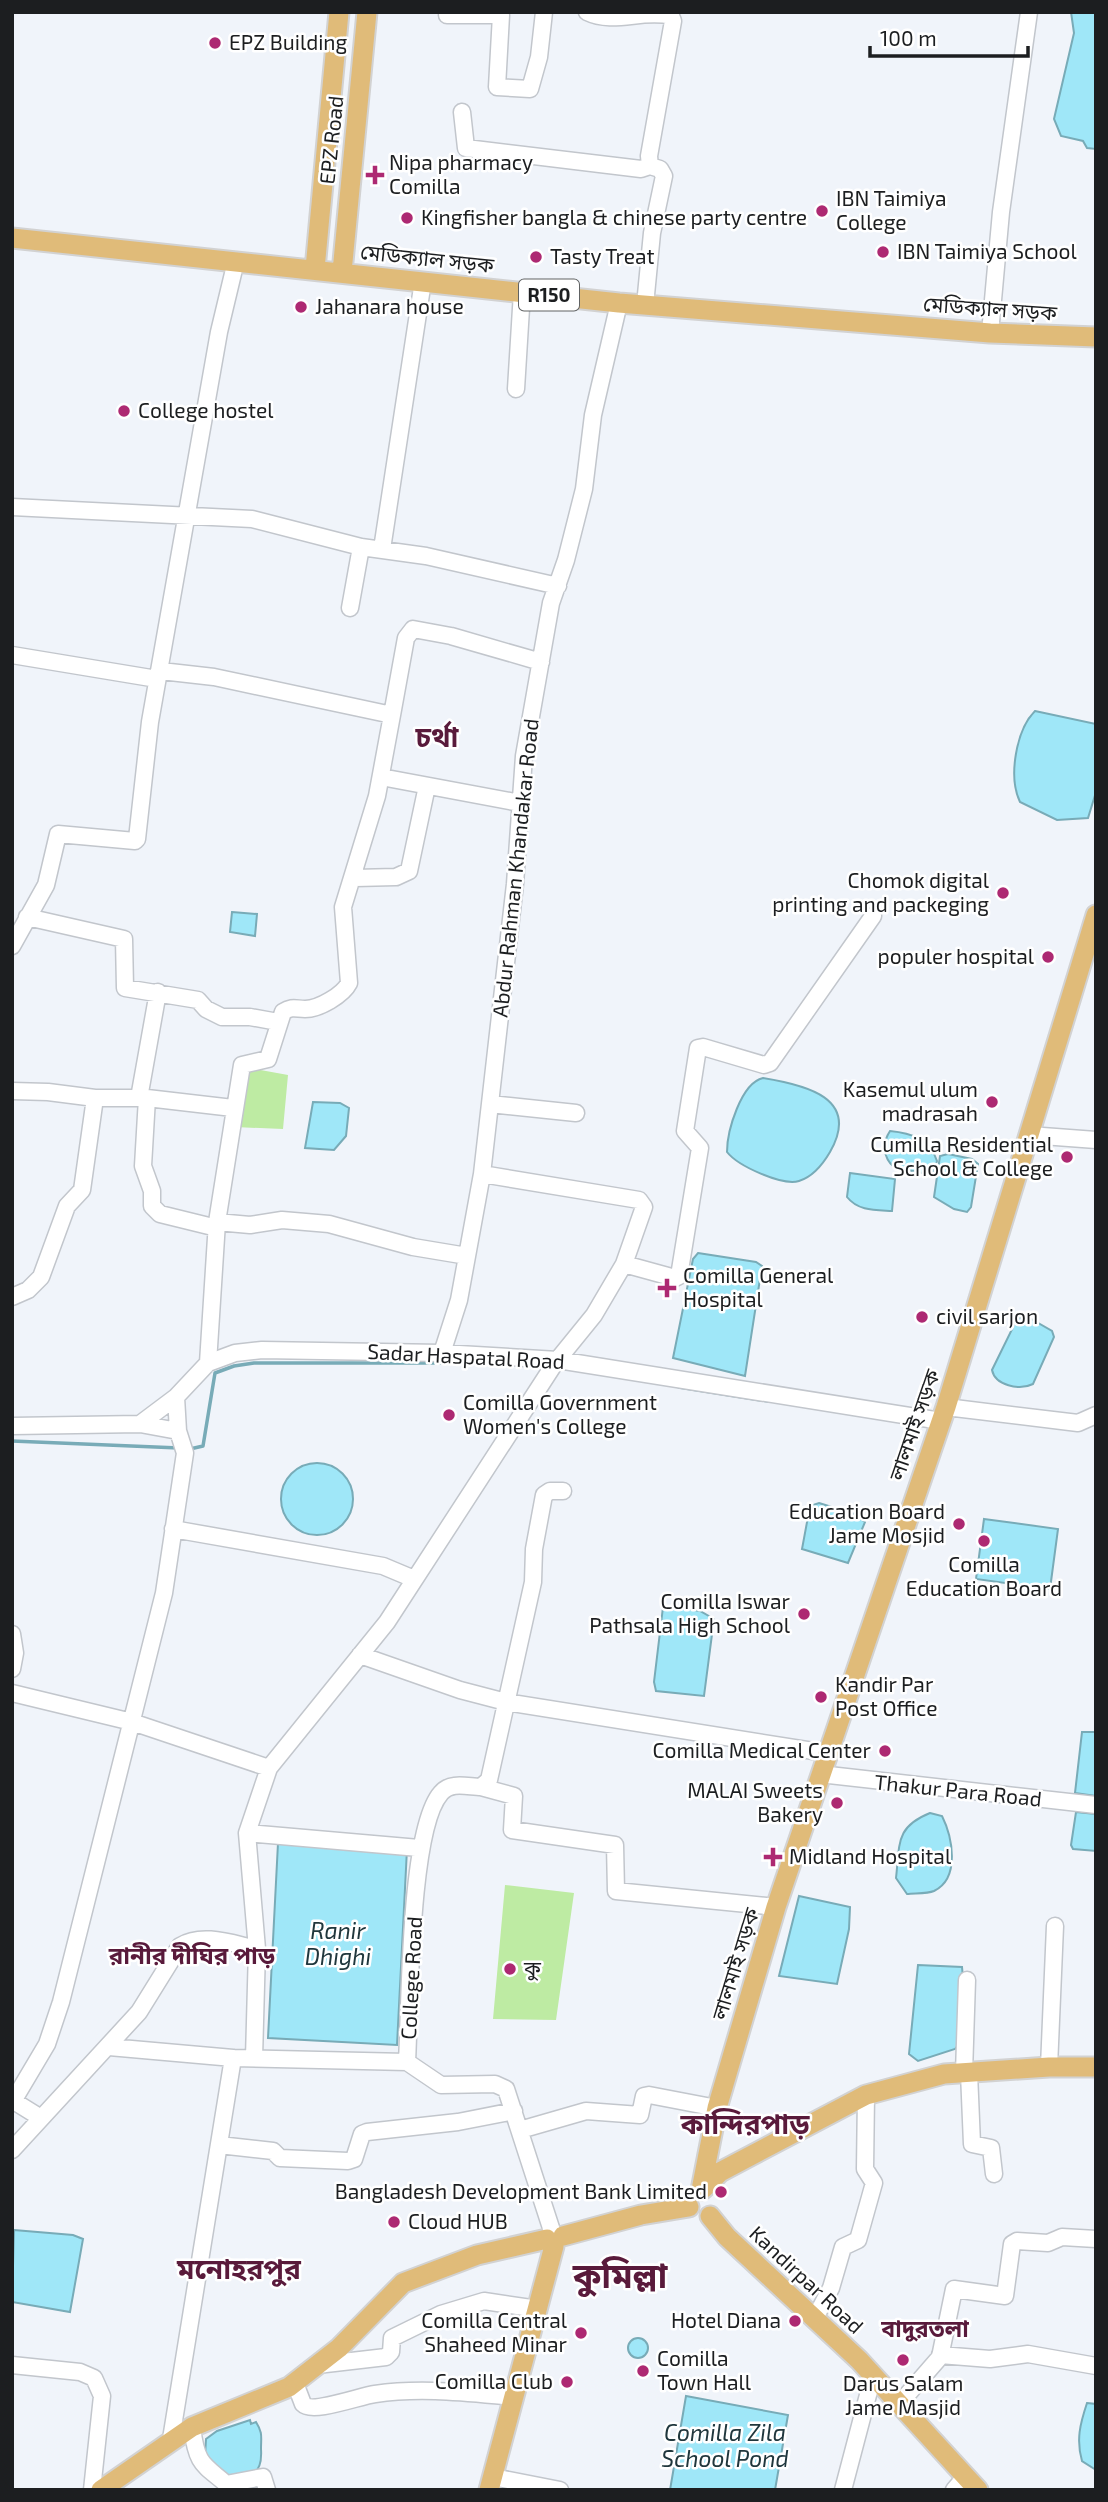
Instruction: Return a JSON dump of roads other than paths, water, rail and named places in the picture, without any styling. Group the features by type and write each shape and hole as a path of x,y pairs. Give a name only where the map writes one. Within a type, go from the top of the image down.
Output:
{"main road":[{"name":"EPZ Road","path":"315,269 339,12"},
{"name":"EPZ Road","path":"342,272 367,12"},
{"name":"মেডিক্যাল সড়ক","path":"12,238 619,303 1093,339"},
{"name":"লালমাই সড়ক","path":"702,2189 717,2108 776,1907 826,1753 944,1414 1096,915"},
{"path":"702,2189 712,2193 716,2200 716,2209 709,2216 696,2216 689,2207 691,2195 702,2189 720,2172 866,2095 944,2074 1049,2067 1096,2067"},
{"path":"101,2490 126,2483 171,2440 192,2427 275,2395 295,2383 339,2348 403,2283 477,2255 641,2215 689,2207"},
{"name":"Kandirpar Road","path":"709,2216 727,2237 815,2318 900,2403 966,2485"},
{"path":"491,2483 538,2309 554,2238"}],"street":[{"path":"447,15 501,15 497,87 530,89 539,57 544,12"},
{"path":"587,12 624,19 638,13 671,16 671,40 649,156 650,166"},
{"path":"990,333 1001,212 1028,12"},
{"path":"463,113 466,148 660,169 664,176 652,233 645,305"},
{"path":"12,946 46,885 58,834 137,840 157,679 219,332 236,261"},
{"path":"382,549 423,281"},
{"path":"516,389 522,292"},
{"name":"Abdur Rahman Khandakar Road","path":"442,1353 459,1300 482,1174 515,884 524,756 558,586 584,489 593,415 619,303"},
{"path":"12,507 252,519 361,547 382,549 558,586"},
{"path":"350,608 361,547"},
{"path":"208,1363 217,1225 233,1108 242,1065 268,1059 278,1022 289,1008 310,1009 346,990 351,978 342,917 347,893 355,878 380,777 406,638 413,629 451,636 541,662"},
{"path":"12,654 157,679"},
{"path":"157,679 162,671 214,677 392,715"},
{"path":"380,777 520,803"},
{"path":"355,878 396,877 409,872 427,786"},
{"path":"27,916 124,939 125,988 198,1000 206,1009 222,1017 250,1017 278,1022"},
{"path":"624,1264 675,1278 681,1271 700,1147 685,1131 698,1048 703,1047 764,1065 770,1063 873,916"},
{"path":"158,992 143,1098 143,1166 152,1191 152,1206 160,1213 217,1225 250,1226 282,1220 329,1224 413,1247 467,1256"},
{"path":"12,1091 95,1098 143,1098 233,1108"},
{"path":"12,1297 28,1290 41,1277 67,1206 82,1190 95,1098"},
{"path":"490,1104 576,1112"},
{"path":"1029,1135 1096,1140"},
{"path":"254,2059 257,1949 247,1833 269,1768 387,1622 554,1366 594,1315 624,1264 644,1207 639,1200 482,1174"},
{"name":"Sadar Haspatal Road","path":"140,1424 176,1397 208,1363 235,1353 262,1350 442,1353 944,1414 1078,1423 1096,1415"},
{"path":"41,2118 13,2101 47,2044 61,2002 164,1593 182,1442 176,1397"},
{"path":"12,1426 140,1424 182,1442"},
{"path":"481,1787 489,1780 533,1582 534,1549 544,1495 550,1491 563,1491"},
{"path":"173,1529 383,1566 414,1579"},
{"path":"12,1634 15,1653 12,1669"},
{"path":"360,1655 460,1690 506,1702 826,1753"},
{"path":"12,1693 132,1722 269,1768"},
{"name":"Thakur Para Road","path":"820,1774 1096,1805"},
{"name":"College Road","path":"481,1787 454,1785 442,1791 429,1814 419,1849 407,2062 441,2085 501,2084 514,2111 554,2238"},
{"path":"481,1787 514,1796 512,1830 615,1845 616,1891 776,1907"},
{"path":"247,1833 419,1849"},
{"path":"1049,2067 1055,1927"},
{"path":"12,2150 139,2012 180,1945 206,1939 257,1949"},
{"path":"967,1980 967,2073 972,2144 992,2148 994,2174"},
{"path":"109,2047 233,2058 407,2062"},
{"path":"171,2440 233,2058"},
{"path":"520,2130 586,2111 640,2115 645,2096 649,2095 717,2108"},
{"path":"815,2318 831,2288 843,2247 858,2240 874,2183 865,2169 866,2095"},
{"path":"219,2146 273,2151 280,2158 348,2161 354,2159 362,2134 367,2132 458,2122 514,2111"},
{"path":"900,2403 940,2355 953,2291 956,2288 1004,2295 1012,2244 1017,2241 1048,2242 1062,2237 1096,2239"},
{"path":"317,2365 386,2357 391,2352 392,2338 467,2305 484,2301 538,2309"},
{"path":"940,2355 990,2359 1028,2354 1096,2366"},
{"path":"12,2365 80,2372 94,2378 102,2396 92,2490"},
{"path":"843,2490 873,2376"},
{"path":"295,2383 307,2408 374,2394 422,2389 515,2397"},
{"path":"192,2427 194,2450 206,2469 230,2487 263,2477 267,2490"},
{"path":"491,2483 560,2490"}],"water":[{"path":"1071,12 1096,12 1096,149 1087,148 1083,141 1061,136 1054,119 1074,33"},
{"path":"1035,711 1096,724 1096,792 1088,818 1057,820 1020,802 1015,780 1016,754 1023,730"},
{"path":"232,912 257,914 255,936 230,932"},
{"path":"763,1078 796,1085 824,1097 834,1107 839,1119 838,1134 827,1157 813,1173 799,1181 782,1181 761,1174 740,1163 727,1152 733,1121 742,1098 755,1082"},
{"path":"313,1102 340,1103 349,1108 346,1136 334,1150 305,1148"},
{"path":"890,1131 919,1138 930,1147 937,1161 932,1175 894,1167 890,1163 885,1150"},
{"path":"948,1154 972,1159 978,1164 971,1207 967,1212 954,1209 934,1197 940,1156"},
{"path":"850,1173 895,1179 892,1211 867,1209 851,1202 847,1197"},
{"path":"698,1253 756,1262 762,1266 745,1376 673,1358 693,1259"},
{"path":"1026,1316 1052,1331 1054,1337 1033,1384 1015,1387 998,1380 992,1370 1017,1319"},
{"path":"317,1463 331,1466 343,1473 350,1485 353,1499 350,1513 343,1525 331,1532 317,1535 303,1532 291,1525 284,1513 281,1499 284,1485 291,1473 303,1466"},
{"path":"819,1503 854,1514 865,1522 848,1563 802,1549 810,1506"},
{"path":"984,1519 1058,1529 1050,1589 976,1579"},
{"path":"663,1607 700,1611 714,1619 704,1696 656,1691 654,1682"},
{"path":"1082,1732 1096,1732 1096,1796 1075,1793"},
{"path":"1076,1812 1096,1814 1096,1851 1073,1849 1071,1845"},
{"path":"930,1813 942,1816 946,1824 951,1845 951,1867 943,1885 934,1891 907,1894 896,1878 901,1838 910,1824"},
{"name":"Ranir Dhighi","path":"278,1843 407,1849 397,2045 268,2038"},
{"path":"799,1896 850,1907 849,1929 837,1984 779,1976"},
{"path":"918,1965 962,1967 963,1978 958,2045 955,2049 918,2061 909,2054"},
{"path":"14,2230 73,2235 83,2239 70,2312 12,2302"},
{"path":"638,2338 645,2341 648,2348 645,2355 638,2358 631,2355 628,2348 631,2341"},
{"name":"Comilla Zila School Pond","path":"686,2396 788,2415 775,2490 670,2490"},
{"path":"1087,2403 1096,2404 1096,2470 1082,2461 1079,2446 1082,2418"},
{"path":"250,2420 251,2424 256,2422 261,2432 259,2466 256,2471 246,2476 221,2476 205,2456 206,2439 217,2431"}],"waterway":[{"path":"190,1449 203,1446 215,1373 234,1366 254,1363 474,1363"},
{"path":"679,1387 768,1401"},
{"path":"12,1441 179,1448"}],"place":[{"name":"EPZ Building","path":"215,43"},
{"name":"Nipa pharmacy Comilla","path":"375,175"},
{"name":"IBN Taimiya College","path":"822,211"},
{"name":"Kingfisher bangla & chinese party centre","path":"407,218"},
{"name":"IBN Taimiya School","path":"883,252"},
{"name":"Tasty Treat","path":"536,257"},
{"name":"Jahanara house","path":"301,307"},
{"name":"College hostel","path":"124,411"},
{"name":"Chomok digital printing and packeging","path":"1003,893"},
{"name":"populer hospital","path":"1048,957"},
{"name":"Kasemul ulum madrasah","path":"992,1102"},
{"name":"Cumilla Residential School & College","path":"1067,1157"},
{"name":"Comilla General Hospital","path":"667,1288"},
{"name":"civil sarjon","path":"922,1317"},
{"name":"Comilla Government Women's College","path":"449,1415"},
{"name":"Education Board Jame Mosjid","path":"959,1524"},
{"name":"Comilla Education Board","path":"984,1541"},
{"name":"Comilla Iswar Pathsala High School","path":"804,1614"},
{"name":"Kandir Par Post Office","path":"821,1697"},
{"name":"Comilla Medical Center","path":"885,1751"},
{"name":"MALAI Sweets Bakery","path":"837,1803"},
{"name":"Midland Hospital","path":"773,1857"},
{"name":"কু","path":"510,1969"},
{"name":"Bangladesh Development Bank Limited","path":"721,2192"},
{"name":"Cloud HUB","path":"394,2222"},
{"name":"Hotel Diana","path":"795,2321"},
{"name":"Comilla Central Shaheed Minar","path":"581,2333"},
{"name":"Darus Salam Jame Masjid","path":"903,2360"},
{"name":"Comilla Town Hall","path":"643,2371"},
{"name":"Comilla Club","path":"567,2382"}],"district":[{"name":"চর্থা","path":"437,737"},
{"name":"রানীর দীঘির পাড়","path":"192,1956"},
{"name":"কান্দিরপাড়","path":"745,2124"},
{"name":"মনোহরপুর","path":"239,2269"},
{"name":"কুমিল্লা","path":"620,2276"},
{"name":"বাদুরতলা","path":"925,2329"}]}
